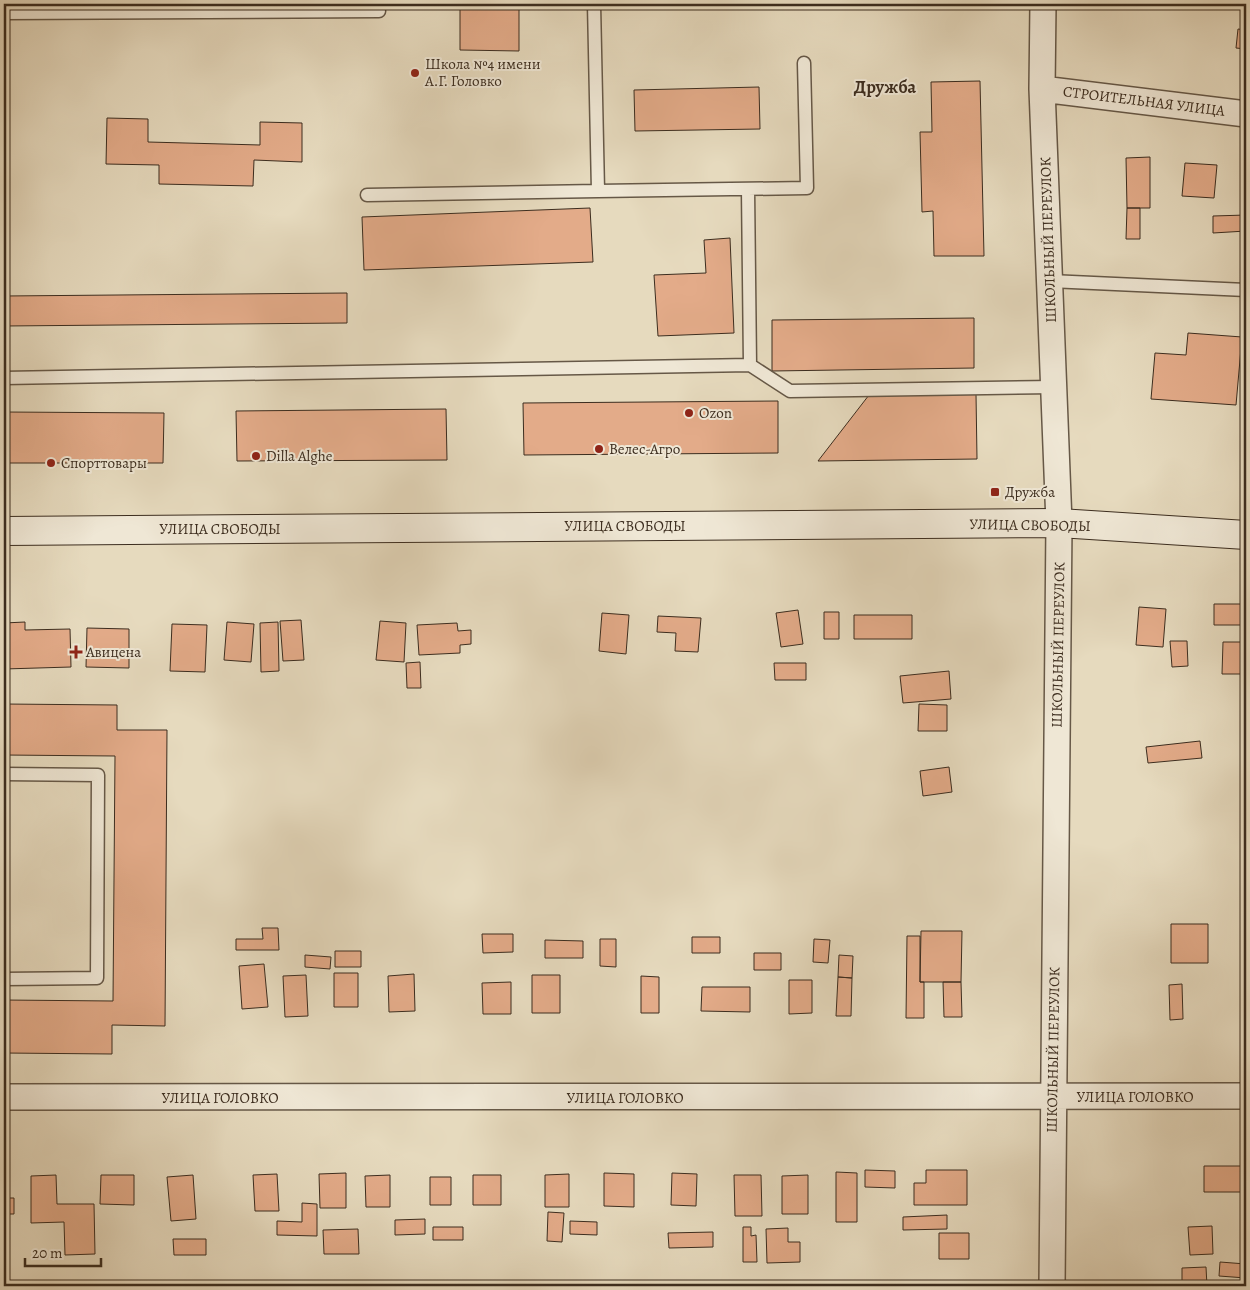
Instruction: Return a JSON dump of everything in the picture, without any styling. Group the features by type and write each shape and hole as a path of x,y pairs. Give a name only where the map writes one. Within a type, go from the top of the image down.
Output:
{"main road":[{"name":"УЛИЦА СВОБОДЫ","path":"4,531 1059,523 1246,535"}],"street":[{"name":"ШКОЛЬНЫЙ ПЕРЕУЛОК","path":"1043,4 1042,89 1059,523 1052,1098 1052,1286"},
{"name":"СТРОИТЕЛЬНАЯ УЛИЦА","path":"1042,89 1246,114"},
{"name":"УЛИЦА ГОЛОВКО","path":"4,1098 1052,1098 1246,1096"}],"lane":[{"path":"594,4 598,192"},
{"path":"4,13 378,11"},
{"path":"366,195 807,188 804,63"},
{"path":"748,188 750,365"},
{"path":"1050,280 1246,290"},
{"path":"4,378 750,365 790,391 1054,387"},
{"path":"4,774 98,775 97,978 4,979"}],"building":[{"path":"460,4 519,4 519,51 460,50"},
{"path":"1238,29 1246,30 1246,49 1236,48"},
{"path":"980,81 984,256 934,256 933,211 922,212 920,132 932,132 931,82"},
{"path":"759,87 760,129 635,131 634,90"},
{"path":"107,118 148,119 148,142 260,145 260,122 302,123 302,162 254,160 253,186 159,184 159,165 106,164"},
{"path":"1150,157 1150,208 1127,208 1126,158"},
{"path":"1185,163 1217,165 1214,198 1182,196"},
{"path":"590,208 593,262 364,270 362,217"},
{"path":"1127,208 1140,208 1140,239 1126,239"},
{"path":"1246,215 1246,231 1213,233 1213,216"},
{"path":"730,238 734,333 658,336 654,275 706,273 704,240"},
{"path":"347,293 347,323 4,326 4,296"},
{"path":"974,318 974,368 772,371 772,320"},
{"path":"1188,333 1242,337 1236,405 1151,399 1155,353 1186,355"},
{"path":"976,394 977,459 818,461 869,395"},
{"path":"778,401 778,453 524,455 523,403"},
{"path":"446,409 447,460 237,461 236,411"},
{"path":"4,412 164,413 163,463 4,463"},
{"path":"1214,604 1246,604 1246,625 1214,625"},
{"path":"1139,607 1166,609 1163,647 1136,645"},
{"path":"798,610 803,644 781,647 776,613"},
{"path":"824,612 839,612 839,639 824,639"},
{"path":"602,613 629,615 626,654 599,651"},
{"path":"854,615 912,615 912,639 854,639"},
{"path":"658,616 701,618 698,652 675,651 676,633 657,632"},
{"path":"301,620 304,660 283,661 280,621"},
{"path":"380,621 406,623 404,662 376,660"},
{"path":"25,622 25,630 70,629 71,667 4,669 4,623"},
{"path":"227,622 254,624 251,662 224,660"},
{"path":"278,622 279,671 261,672 260,623"},
{"path":"457,623 458,631 471,630 471,644 460,645 460,653 419,655 417,625"},
{"path":"172,624 207,625 205,672 170,671"},
{"path":"87,628 129,629 129,668 86,667"},
{"path":"1170,641 1187,641 1188,666 1172,667"},
{"path":"1223,642 1242,642 1242,674 1222,674"},
{"path":"420,662 421,688 407,688 406,663"},
{"path":"774,663 806,663 806,680 775,680"},
{"path":"949,671 951,699 903,703 900,676"},
{"path":"4,704 117,705 117,730 167,730 165,1026 112,1025 112,1054 4,1053 4,1000 113,1001 115,756 4,755"},
{"path":"919,704 947,705 947,731 918,731"},
{"path":"1200,741 1202,758 1148,763 1146,747"},
{"path":"949,767 952,792 923,796 920,771"},
{"path":"1171,924 1208,924 1208,963 1171,963"},
{"path":"262,928 278,928 279,950 236,950 236,939 263,939"},
{"path":"921,931 962,931 961,982 920,982"},
{"path":"482,934 513,934 513,952 483,953"},
{"path":"907,936 920,936 920,982 924,982 924,1018 906,1018"},
{"path":"692,937 720,937 720,953 692,953"},
{"path":"600,939 616,939 616,967 600,966"},
{"path":"814,939 830,940 828,963 813,962"},
{"path":"545,940 583,941 583,958 545,958"},
{"path":"335,951 361,951 361,967 335,967"},
{"path":"754,953 781,953 781,970 754,970"},
{"path":"305,955 331,957 330,969 305,967"},
{"path":"839,955 853,956 852,978 838,977"},
{"path":"264,964 268,1007 242,1009 239,966"},
{"path":"334,973 358,973 358,1007 334,1007"},
{"path":"414,974 415,1011 389,1012 388,976"},
{"path":"306,975 308,1016 285,1017 283,976"},
{"path":"532,975 560,975 560,1013 532,1013"},
{"path":"641,976 659,977 659,1013 641,1013"},
{"path":"838,977 852,978 851,1016 836,1016"},
{"path":"789,980 812,980 812,1013 789,1014"},
{"path":"511,982 511,1014 483,1014 482,983"},
{"path":"943,982 961,982 962,1017 944,1017"},
{"path":"1182,984 1183,1019 1170,1020 1169,985"},
{"path":"702,987 750,987 750,1012 701,1011"},
{"path":"1204,1166 1246,1166 1246,1192 1204,1192"},
{"path":"865,1170 895,1171 895,1188 865,1187"},
{"path":"926,1170 967,1170 967,1205 914,1205 914,1183 926,1183"},
{"path":"836,1172 857,1173 857,1222 836,1222"},
{"path":"346,1173 346,1208 320,1208 319,1174"},
{"path":"604,1173 634,1174 634,1207 604,1206"},
{"path":"672,1173 697,1174 696,1206 671,1205"},
{"path":"277,1174 279,1211 255,1211 253,1175"},
{"path":"569,1174 569,1207 545,1207 545,1175"},
{"path":"56,1175 57,1204 94,1204 95,1254 65,1255 64,1222 31,1223 31,1176"},
{"path":"101,1175 134,1175 134,1205 100,1204"},
{"path":"193,1175 196,1219 171,1221 167,1177"},
{"path":"390,1175 390,1207 366,1207 365,1176"},
{"path":"473,1175 501,1175 501,1205 473,1205"},
{"path":"734,1175 761,1175 762,1216 735,1216"},
{"path":"808,1175 808,1214 782,1214 782,1176"},
{"path":"430,1177 451,1177 451,1205 430,1205"},
{"path":"4,1198 14,1198 14,1214 4,1214"},
{"path":"302,1203 317,1204 317,1236 277,1235 277,1221 302,1222"},
{"path":"548,1212 564,1213 562,1242 547,1241"},
{"path":"947,1215 947,1229 903,1230 903,1217"},
{"path":"425,1219 425,1234 395,1235 395,1220"},
{"path":"570,1221 597,1222 597,1235 570,1234"},
{"path":"1212,1226 1213,1254 1190,1255 1188,1227"},
{"path":"433,1227 463,1227 463,1240 433,1240"},
{"path":"743,1227 751,1227 751,1236 756,1235 757,1262 743,1262"},
{"path":"788,1228 788,1242 800,1242 800,1262 767,1263 766,1229"},
{"path":"358,1229 359,1254 324,1254 323,1230"},
{"path":"713,1232 713,1247 669,1248 668,1233"},
{"path":"939,1233 969,1233 969,1259 939,1259"},
{"path":"173,1239 206,1239 206,1255 174,1255"},
{"path":"1220,1262 1246,1264 1246,1278 1219,1276"},
{"path":"1206,1267 1207,1286 1182,1286 1182,1268"},
{"path":"970,1281 970,1286 937,1286 937,1283"},
{"path":"69,1282 69,1286 37,1286 37,1283"},
{"path":"171,1283 207,1286 171,1286"}],"place":[{"name":"Школа №4 имени А.Г. Головко","path":"415,73"},
{"name":"Ozon","path":"689,413"},
{"name":"Велес-Агро","path":"599,449"},
{"name":"Dilla Alghe","path":"256,456"},
{"name":"Спорттовары","path":"51,463"},
{"name":"Дружба","path":"995,492"},
{"name":"Авицена","path":"76,652"}],"district":[{"name":"Дружба","path":"885,87"}]}
